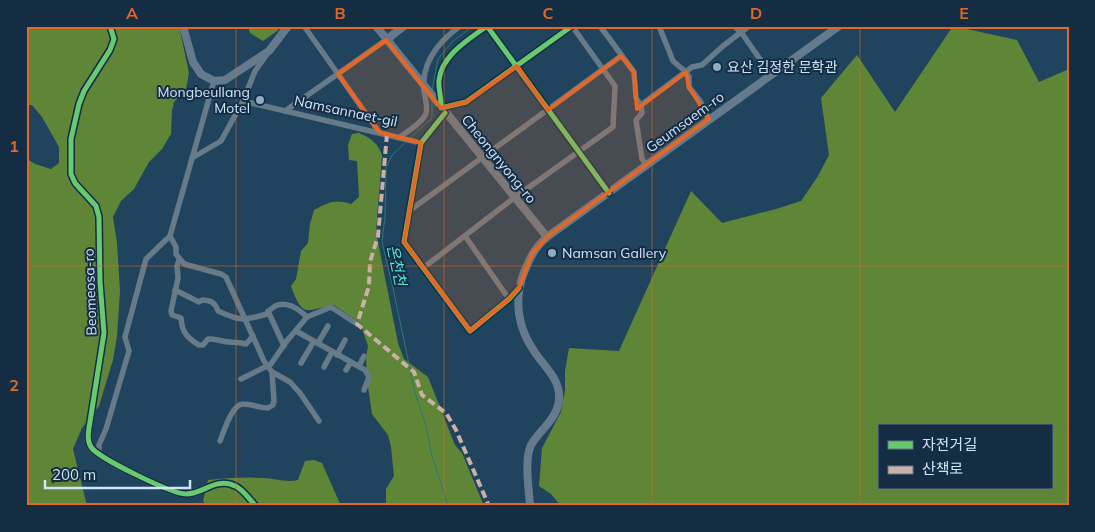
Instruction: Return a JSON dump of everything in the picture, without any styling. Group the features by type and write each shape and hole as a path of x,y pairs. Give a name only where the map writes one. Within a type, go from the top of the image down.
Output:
{"street":[{"name":"Beomeosa-ro","path":"98,454 92,448 88,438 104,333 100,282 99,217 96,206 75,183 71,174 71,139 84,91 110,50 114,40 110,26"},
{"path":"183,26 193,62 201,74 214,81 226,80 269,51"},
{"path":"192,158 221,141 243,101 256,72 288,26"},
{"path":"304,26 379,132"},
{"name":"Cheongnyong-ro","path":"376,26 547,237"},
{"path":"285,111 404,26"},
{"name":"Namsannaet-gil","path":"243,101 400,137 418,124 425,114 427,108 424,72 430,58 441,43 460,26"},
{"path":"443,110 439,81 446,62 460,46 487,26 609,193"},
{"path":"423,268 514,198 613,127 615,86 572,26 466,102 443,110 421,143 404,242 423,268 470,331 510,299 519,288"},
{"path":"600,26 634,72 636,98 641,105 642,113 636,120 642,159 647,166"},
{"path":"659,26 673,61 686,72 689,77 689,87 700,101 709,119"},
{"path":"734,26 741,32 771,75"},
{"path":"641,105 692,67 702,65 722,46 749,26"},
{"name":"Geumsaem-ro","path":"547,237 839,26"},
{"path":"409,211 621,56"},
{"path":"214,81 170,236 146,259 125,337 129,351 106,430 99,445 98,454 152,481 184,494 195,493 208,486 221,483 231,484 240,488 256,506"},
{"path":"400,137 421,143"},
{"path":"170,236 176,247 176,254 184,264 226,277 268,366 272,372 290,382 310,406 319,421"},
{"path":"465,236 510,299"},
{"path":"530,506 528,455 531,446 554,416 558,401 558,387 552,374 534,352 524,334 519,317 518,300 519,288 532,254 537,246 547,237"},
{"path":"179,260 176,266 178,278 171,312 172,315 182,318 183,332 199,345 203,345 208,339 213,338 230,342 235,340 246,344 253,336"},
{"path":"175,290 199,302 210,300 217,306 218,311 238,320 266,314 279,304 293,306 307,317"},
{"path":"241,379 274,362 307,317 331,306 357,324"},
{"path":"268,311 284,346"},
{"path":"302,363 328,326"},
{"path":"296,331 359,366 369,377 364,390"},
{"path":"324,367 345,340"},
{"path":"359,366 364,356"},
{"path":"346,370 351,362"},
{"path":"220,441 234,408 240,404 268,408 273,405 272,372"}],"highlighted area":[{"path":"386,40 441,108 466,102 517,66 548,110 621,56 634,72 637,109 686,72 689,87 709,119 547,237 532,254 519,288 509,299 470,331 404,242 421,143 379,132 338,74"}],"green space":[{"path":"26,26 179,26 189,73 186,89 174,102 171,134 162,149 149,162 134,189 121,201 113,217 117,243 120,291 117,336 113,360 99,406 82,428 73,449 87,506 26,506 26,158 35,164 51,169 59,163 59,147 42,117 32,105 26,105"},
{"path":"248,26 281,26 263,41 250,33"},
{"path":"953,26 1017,40 1039,82 1069,69 1069,506 561,506 551,494 539,486 542,448 561,412 569,348 619,351 691,191 722,223 801,201 818,176 829,155 821,98 857,55 895,112"},
{"path":"359,133 374,142 382,156 376,232 398,343 404,359 428,377 455,445 462,453 484,506 386,506 386,489 394,476 391,447 388,435 372,414 367,380 366,358 368,346 360,323 334,305 311,310 302,308 291,286 296,279 301,251 308,243 314,210 332,202 351,204 359,197 357,161 349,160 348,145 352,134"},
{"path":"314,460 322,463 341,506 206,506 203,501 208,480 267,478 289,481 298,480 305,461"}],"waterway":[{"name":"온천천","path":"432,91 438,59 453,41 473,26"},
{"name":"온천천","path":"410,138 432,118 432,100"},
{"name":"온천천","path":"405,143 393,154 386,167 385,217 382,242 415,393 448,506"}],"marked path":[{"path":"387,134 378,236 370,262 369,286 357,324 414,372 422,395 446,413 456,430 489,506"}],"cycle path":[{"path":"110,26 114,39 110,50 84,91 71,139 71,174 75,183 96,206 99,217 100,282 104,333 89,430 89,442 91,447 107,459 136,475 166,488 186,494 197,492 213,485 230,484 241,490 256,506"},
{"path":"572,26 466,102 441,108 439,80 445,63 457,49 487,26 502,47 518,68 609,193"},
{"path":"445,113 421,143 404,242 470,331 509,299 519,288"}],"place":[{"name":"요산 김정한 문학관","path":"717,67"},
{"name":"Mongbeullang Motel","path":"260,100"},
{"name":"Namsan Gallery","path":"552,253"}]}
